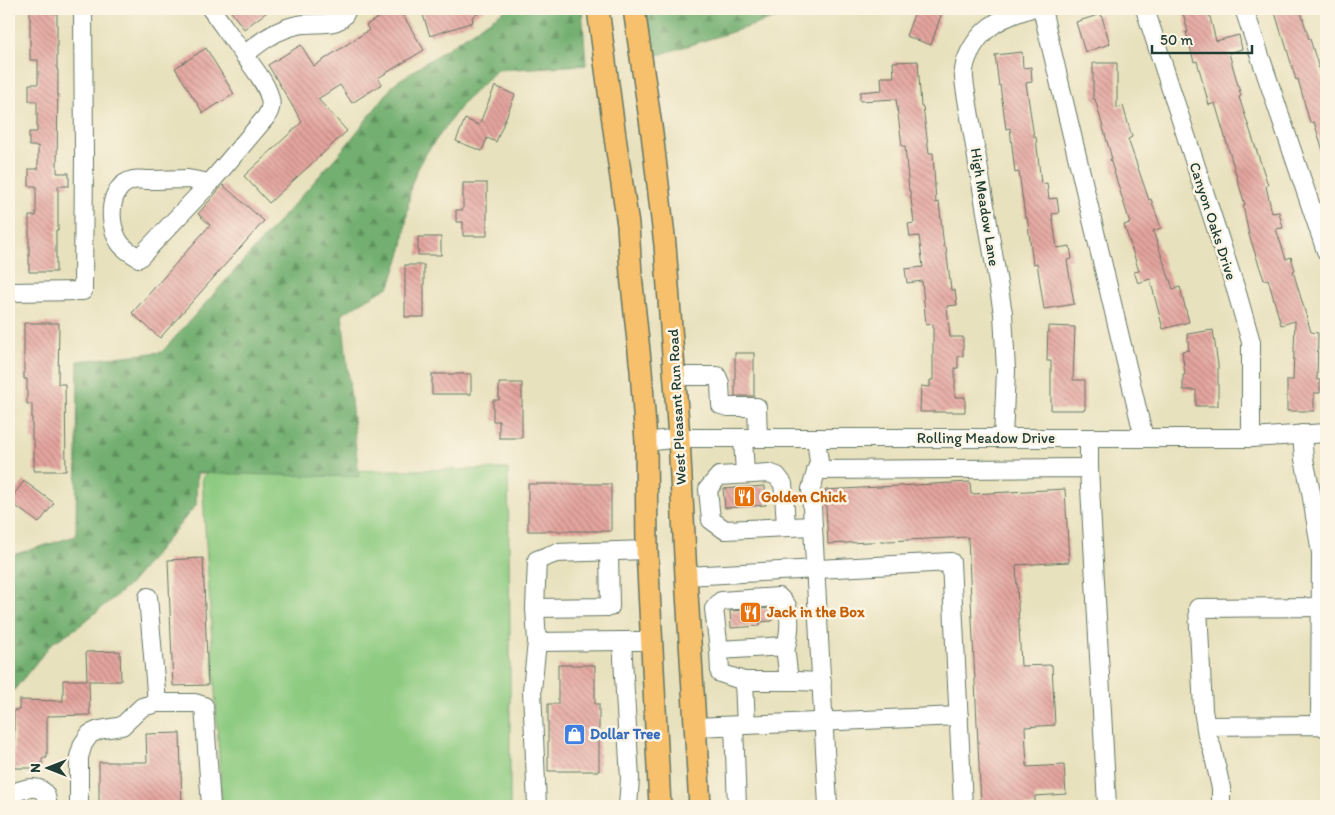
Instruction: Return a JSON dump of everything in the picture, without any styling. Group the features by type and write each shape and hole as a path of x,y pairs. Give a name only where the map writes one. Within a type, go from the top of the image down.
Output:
{"main road":[{"path":"598,9 628,225 641,370 646,442 647,550 660,806"},
{"name":"West Pleasant Run Road","path":"634,9 666,245 700,806"}],"street":[{"path":"9,292 83,291 83,9"},
{"path":"210,183 188,179 134,180 124,184 117,189 112,209 114,229 118,240 123,247 138,258 210,183 270,111 270,97 266,88 211,9"},
{"path":"244,55 272,34 306,24 334,22 341,19 346,9"},
{"name":"High Meadow Lane","path":"1003,438 1006,371 1003,313 966,93 964,70 970,53 978,40 990,27 1015,13 1029,9"},
{"path":"1042,9 1144,438"},
{"name":"Canyon Oaks Drive","path":"1145,9 1237,293 1251,342 1250,438"},
{"path":"1244,9 1326,252"},
{"path":"675,376 717,376 720,383 721,405 728,407 757,407 745,474"},
{"name":"Rolling Meadow Drive","path":"646,442 679,438 1250,438 1326,433"},
{"path":"1206,726 1323,727 1321,553 1304,459 1302,434"},
{"path":"816,438 819,462 811,489 828,806"},
{"path":"1089,438 1107,806"},
{"path":"816,470 1089,468"},
{"path":"786,527 783,484 777,476 769,473 719,476 708,489 711,520 725,530 813,526"},
{"path":"538,806 532,690 537,642 535,608 536,560 556,553 647,550"},
{"path":"535,608 610,607 609,552"},
{"path":"686,576 951,562 963,806"},
{"path":"148,597 157,703"},
{"path":"789,680 786,647 789,634 786,604 779,597 721,601 714,609 720,673 744,681 789,680 822,682"},
{"path":"1222,806 1221,788 1212,748 1207,735 1203,710 1198,608 1321,607"},
{"path":"622,641 630,779 628,806"},
{"path":"537,642 651,641"},
{"path":"719,650 786,647"},
{"path":"737,806 744,681"},
{"path":"79,806 79,757 83,744 90,734 99,730 122,726 142,707 157,703 195,703 204,706 211,806"},
{"path":"695,728 959,716"},
{"path":"9,795 21,789 32,788 41,790 44,793 48,806"}],"green space":[{"path":"507,9 582,9 586,65 497,70 463,103 422,159 411,185 403,246 390,286 342,314 359,477 197,473 196,505 128,586 78,627 52,643 14,690 9,691 9,556 76,536 78,361 162,352 345,147 395,83"},
{"path":"645,9 805,9 652,57"},
{"path":"508,469 510,806 222,806 202,477 210,472"}],"building":[{"path":"30,9 57,9 57,173 69,173 69,186 58,186 56,272 29,272 29,216 36,216 36,186 29,186 29,169 38,169 38,146 29,146 29,132 37,132 37,101 29,101 29,84 38,84 38,60 30,60"},
{"path":"229,9 271,9 244,29"},
{"path":"393,9 399,9 424,50 378,78 382,84 352,103 340,85 318,99 347,131 269,203 244,176 302,122 268,65 301,45 314,66 369,30 366,25"},
{"path":"421,9 486,9 472,17 473,22 430,36"},
{"path":"916,9 943,9 931,45 906,36"},
{"path":"1182,9 1208,9 1216,41 1239,35 1242,49 1229,53 1241,96 1239,97 1268,185 1266,186 1272,213 1279,212 1283,228 1276,229 1286,259 1291,257 1295,270 1293,271 1311,332 1318,333 1317,380 1320,380 1320,393 1314,393 1314,411 1287,411 1287,380 1293,380 1295,321 1281,325 1268,279 1264,280 1249,235 1243,205 1245,205 1215,103 1209,105 1197,61 1194,62"},
{"path":"1274,9 1300,9 1323,82 1326,81 1326,154 1324,154 1314,122 1310,123 1298,79 1296,80"},
{"path":"1101,14 1110,44 1085,52 1076,22"},
{"path":"206,48 234,94 203,113 175,68"},
{"path":"1022,52 1023,68 1031,67 1032,82 1026,83 1034,137 1036,137 1041,184 1047,183 1049,199 1057,198 1059,213 1052,214 1057,248 1070,246 1072,259 1067,260 1074,304 1044,309 1037,263 1033,264 1019,172 1015,173 1010,128 1006,129 995,55"},
{"path":"918,61 921,107 923,107 929,153 933,153 936,203 939,202 951,290 955,290 957,305 947,306 950,337 963,337 963,356 958,356 958,368 955,368 955,397 965,397 965,412 920,412 921,386 930,387 930,380 933,380 933,324 926,325 922,281 907,283 905,269 923,267 919,236 910,237 908,224 914,223 905,146 902,146 896,99 860,101 860,92 882,90 881,77 894,77 893,62"},
{"path":"1093,63 1117,63 1117,108 1123,106 1132,137 1128,139 1149,200 1151,199 1161,228 1153,231 1173,289 1180,287 1189,322 1163,329 1150,279 1138,283 1134,272 1139,271 1124,225 1130,223 1110,159 1112,159 1095,99 1093,99"},
{"path":"495,86 515,95 496,142 487,138 482,151 456,141 465,119 479,125"},
{"path":"463,183 487,183 487,236 463,236 463,222 456,222 456,210 463,210"},
{"path":"223,185 264,221 160,338 132,313 210,225 198,214"},
{"path":"418,237 441,237 441,255 418,255"},
{"path":"405,265 424,265 424,317 405,317"},
{"path":"24,323 59,323 58,384 65,384 66,471 34,471 32,404 27,404 27,379 24,379"},
{"path":"1048,326 1075,327 1073,380 1085,380 1085,410 1051,410 1051,361 1047,361"},
{"path":"1213,330 1218,365 1218,406 1196,406 1196,390 1183,390 1183,375 1185,375 1182,351 1189,350 1187,334"},
{"path":"735,353 754,353 754,396 735,396"},
{"path":"432,374 471,374 471,394 432,394"},
{"path":"499,383 522,383 522,438 499,438 499,421 493,421 493,400 499,400"},
{"path":"24,481 54,503 39,523 9,501"},
{"path":"970,482 971,494 1065,489 1069,562 1016,565 1021,666 1052,665 1055,725 1025,727 1027,767 1064,765 1066,794 1035,796 1035,806 981,806 968,537 828,544 825,490"},
{"path":"528,484 611,484 611,531 528,531"},
{"name":"Golden Chick","path":"765,486 766,505 725,508 723,489"},
{"path":"203,558 208,685 173,686 168,560"},
{"name":"Jack in the Box","path":"772,608 772,621 760,622 760,626 731,628 730,611"},
{"path":"120,651 121,681 89,681 90,715 47,716 47,758 42,758 42,768 14,768 14,710 19,710 19,700 63,701 63,680 87,680 86,652"},
{"path":"558,665 595,665 595,704 599,704 599,771 548,771 548,704 558,704"},
{"path":"180,733 182,806 99,806 99,762 147,762 146,734"}],"place":[{"name":"Golden Chick","path":"745,497"},
{"name":"Jack in the Box","path":"751,612"},
{"name":"Dollar Tree","path":"574,734"}]}
